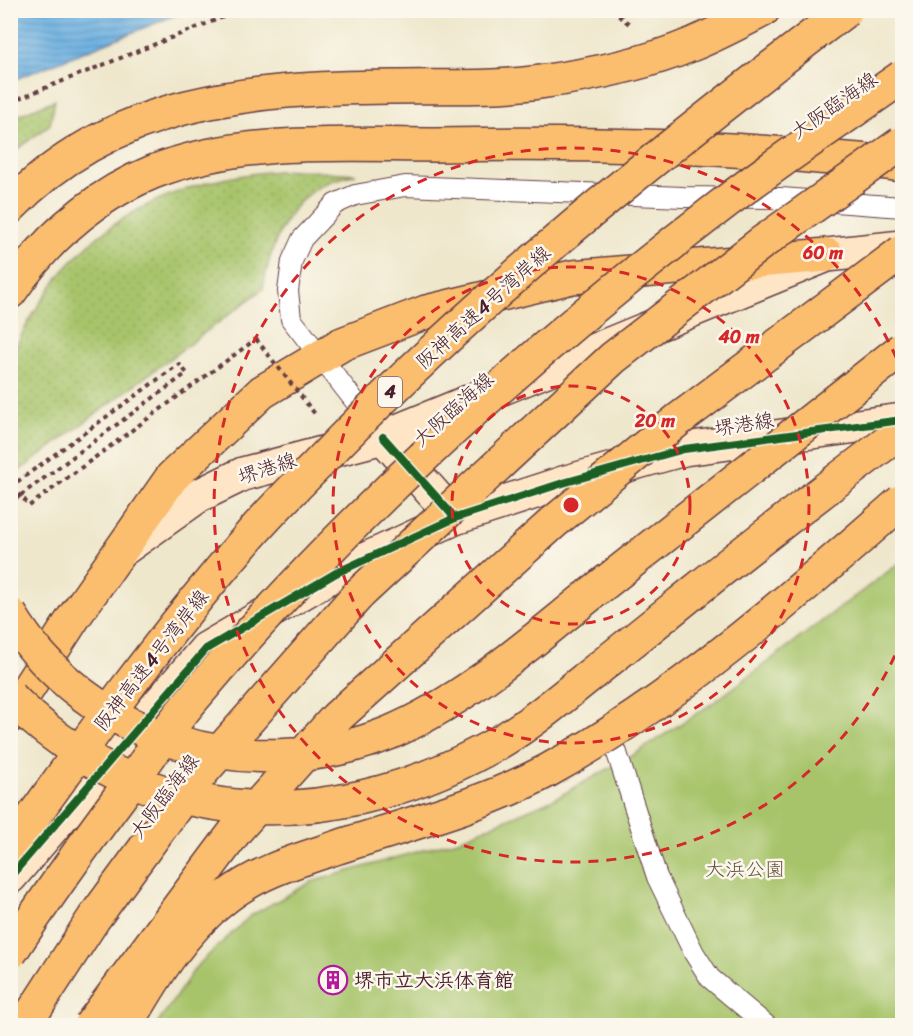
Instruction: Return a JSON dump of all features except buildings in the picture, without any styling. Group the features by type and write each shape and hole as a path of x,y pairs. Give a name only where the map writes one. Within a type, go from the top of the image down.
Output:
{"main road":[{"path":"10,207 57,165 95,141 136,122 179,107 247,95 320,88 462,87 538,82 615,69 681,48 763,10"},
{"name":"阪神高速4号湾岸線","path":"10,849 148,660 246,539 349,431 477,309 712,114 846,10"},
{"name":"大阪臨海線","path":"10,953 46,897 189,704 269,612 354,524 509,380 621,286 728,200 903,77"},
{"name":"大阪臨海線","path":"24,1026 94,918 195,780 358,595 613,358 760,244 903,143"},
{"path":"10,292 59,233 96,204 128,184 154,172 208,156 302,145 504,144 760,151 903,165"},
{"name":"堺港線","path":"118,553 198,496 243,474 382,437 827,255 903,248"},
{"path":"90,1026 237,829 336,718 439,622 580,500 678,420 903,252"},
{"path":"10,716 118,553 172,477 254,400 342,344 426,312 572,277 827,255"},
{"path":"10,614 38,651 71,684 117,717 168,740 224,754 262,757 309,755 364,742 416,720 511,657 903,349"},
{"name":"堺港線","path":"10,877 206,649 336,573 455,518 563,483 684,449 903,420"},
{"path":"10,697 32,718 68,746 106,770 148,788 192,801 237,808 282,809 327,805 398,789 487,749 540,716 766,534 903,431"},
{"path":"382,437 455,518"},
{"path":"126,1026 152,983 192,928 208,911 244,884 285,864 476,801 546,771 614,731 685,680 810,581 903,501"}],"lane":[{"path":"382,437 291,319 288,291 292,261 302,239 335,204 355,195 405,186 683,197 781,198 903,207"},
{"path":"616,750 640,828 674,917 710,978 767,1026"}],"path":[{"path":"10,102 241,10"},
{"path":"21,495 29,506 256,339"},
{"path":"10,488 179,364 187,373 10,503"}],"green space":[{"path":"55,100 50,124 11,154 11,118"},
{"path":"294,170 356,174 320,186 297,206 280,231 274,245 263,289 11,477 11,362 27,325 62,273 88,245 117,223 148,204 182,190 218,180 255,173"},
{"name":"大浜公園","path":"902,561 902,1025 156,1026 196,967 250,916 311,882 458,840 556,798 635,754 713,703"}],"water":[{"path":"11,10 186,10 186,11 11,81"}],"cycle path":[{"path":"10,877 206,649 336,573 455,518 563,483 684,449 902,420"},
{"path":"383,437 455,518"}],"place":[{"name":"堺市立大浜体育館","path":"333,980"}]}
